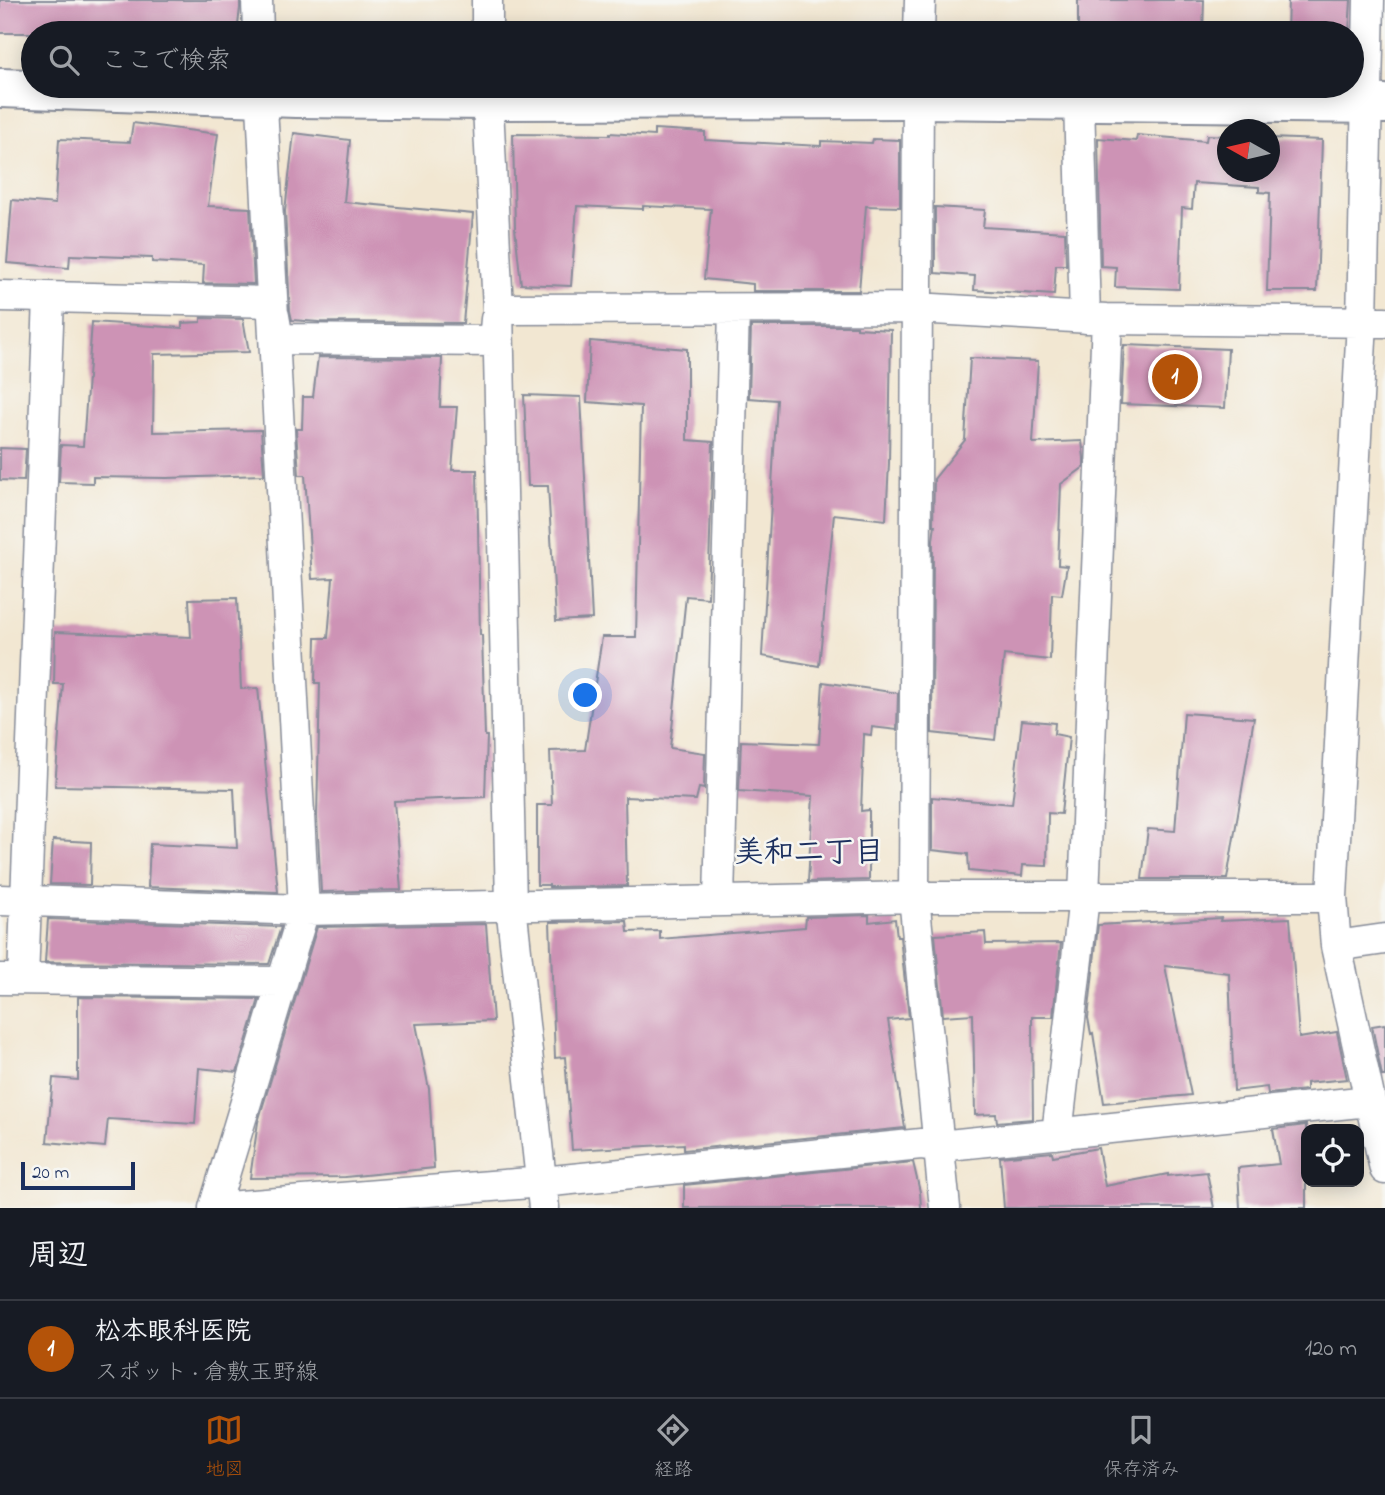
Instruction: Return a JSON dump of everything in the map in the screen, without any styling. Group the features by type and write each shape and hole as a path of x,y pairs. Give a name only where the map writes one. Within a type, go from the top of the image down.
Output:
{"main road":[{"path":"0,88 21,88"},
{"path":"1025,98 1376,104"}],"street":[{"path":"257,0 258,21"},
{"path":"487,0 487,21"},
{"path":"919,21 920,0"},
{"path":"1369,0 1376,104 1374,322 1332,897 1336,946 1385,1169"},
{"path":"261,98 304,910 214,1208 543,1195 921,1144 939,1146 1370,1101"},
{"path":"487,98 498,309 510,905 543,1195"},
{"path":"918,98 914,897 945,1208"},
{"path":"1057,1134 1083,897 1096,318 1079,101"},
{"path":"0,296 272,302"},
{"path":"48,298 13,900 12,979 281,982"},
{"path":"272,302 278,340 494,341 498,309"},
{"path":"498,309 916,308 1096,318 1374,322"},
{"path":"719,901 734,309"},
{"path":"13,900 304,910 914,897 1332,897"},
{"path":"1336,946 1385,939"}],"building":[{"path":"0,0 240,0 238,21 21,21 21,33 0,33"},
{"path":"1078,0 1204,0 1203,21 1078,21"},
{"path":"1288,0 1351,0 1350,21 1287,21"},
{"path":"133,123 218,134 208,206 250,208 254,284 203,283 204,265 152,262 152,258 70,255 69,268 7,263 12,200 55,204 59,139 130,142"},
{"path":"654,129 705,132 705,140 821,146 821,141 872,143 873,139 900,140 900,207 866,206 859,291 753,291 753,284 704,279 711,209 643,206 643,209 577,206 571,286 521,284 515,228 513,134 610,133 654,136"},
{"path":"294,133 350,140 344,202 473,214 463,323 292,320 285,211"},
{"path":"1137,135 1206,141 1207,135 1217,135 1217,182 1280,182 1280,138 1322,140 1317,291 1267,291 1270,193 1259,192 1259,187 1194,183 1192,209 1182,208 1179,289 1115,287 1116,267 1101,266 1098,138 1136,141"},
{"path":"935,207 985,210 983,227 1065,232 1066,265 1056,265 1054,295 974,290 975,276 935,273"},
{"path":"201,318 243,319 249,352 154,354 153,432 261,430 264,475 93,477 93,483 59,482 61,445 83,446 92,322 182,328 182,323 201,322"},
{"path":"751,326 857,326 891,330 886,520 834,514 819,666 762,656 777,400 749,398"},
{"path":"590,341 687,349 687,440 713,442 708,598 686,596 670,748 705,753 704,789 699,788 696,800 625,797 627,886 549,887 537,885 537,805 552,805 550,751 585,750 602,637 636,637 641,406 587,402"},
{"path":"1124,345 1228,349 1225,408 1121,404"},
{"path":"318,357 442,358 440,407 457,407 452,470 477,470 480,635 487,736 485,797 394,801 401,890 321,892 317,817 320,683 315,683 316,638 328,638 333,578 312,579 305,475 299,475 296,429 302,429 303,397 313,397"},
{"path":"970,358 1038,361 1033,443 1082,441 1084,458 1084,467 1061,484 1058,565 1067,566 1062,595 1052,594 1050,660 1004,655 995,740 932,733 934,479 965,440"},
{"path":"524,395 581,397 592,619 556,621 548,486 528,486"},
{"path":"0,448 26,449 24,481 0,480"},
{"path":"237,598 241,689 258,688 278,892 148,887 150,844 237,848 234,789 55,786 63,684 54,684 55,632 191,637 189,599"},
{"path":"823,682 898,693 897,730 872,727 871,735 864,734 861,811 869,810 869,880 808,882 813,796 739,791 741,741 819,744"},
{"path":"1184,713 1254,718 1227,879 1142,879 1148,829 1175,831"},
{"path":"1022,720 1055,723 1054,734 1069,737 1061,814 1048,813 1047,866 1023,865 1022,876 969,871 968,854 932,850 932,797 1012,804"},
{"path":"53,840 91,842 90,885 50,884"},
{"path":"869,915 869,922 895,919 897,937 900,937 909,1018 888,1020 905,1128 684,1150 684,1144 572,1150 565,1057 555,1058 550,922 627,921 628,932 660,931 660,939 805,927 806,917"},
{"path":"1221,918 1220,921 1290,918 1299,1038 1337,1032 1347,1079 1306,1083 1306,1090 1268,1094 1267,1087 1234,1091 1229,973 1165,966 1191,1095 1104,1103 1093,1033 1091,1034 1088,1018 1098,925"},
{"path":"48,919 281,927 269,964 45,962"},
{"path":"486,924 493,1021 416,1024 429,1089 434,1168 345,1177 250,1178 258,1122 317,927"},
{"path":"985,932 986,944 1061,943 1053,1017 1032,1017 1033,1119 997,1122 996,1114 975,1115 973,1014 943,1016 935,935"},
{"path":"78,997 259,999 237,1072 199,1068 195,1124 108,1119 105,1147 47,1142 53,1078 78,1080"},
{"path":"1385,1024 1385,1076 1382,1076 1372,1026"},
{"path":"1301,1126 1301,1187 1306,1187 1306,1208 1240,1208 1238,1168 1279,1164 1273,1129"},
{"path":"1098,1148 1105,1186 1168,1174 1207,1172 1214,1208 1004,1208 1000,1157 1052,1152 1053,1156"},
{"path":"913,1162 921,1208 684,1208 684,1185"}],"place":[{"name":"松本眼科医院","path":"1175,377"}],"district":[{"name":"美和二丁目","path":"809,854"}]}
